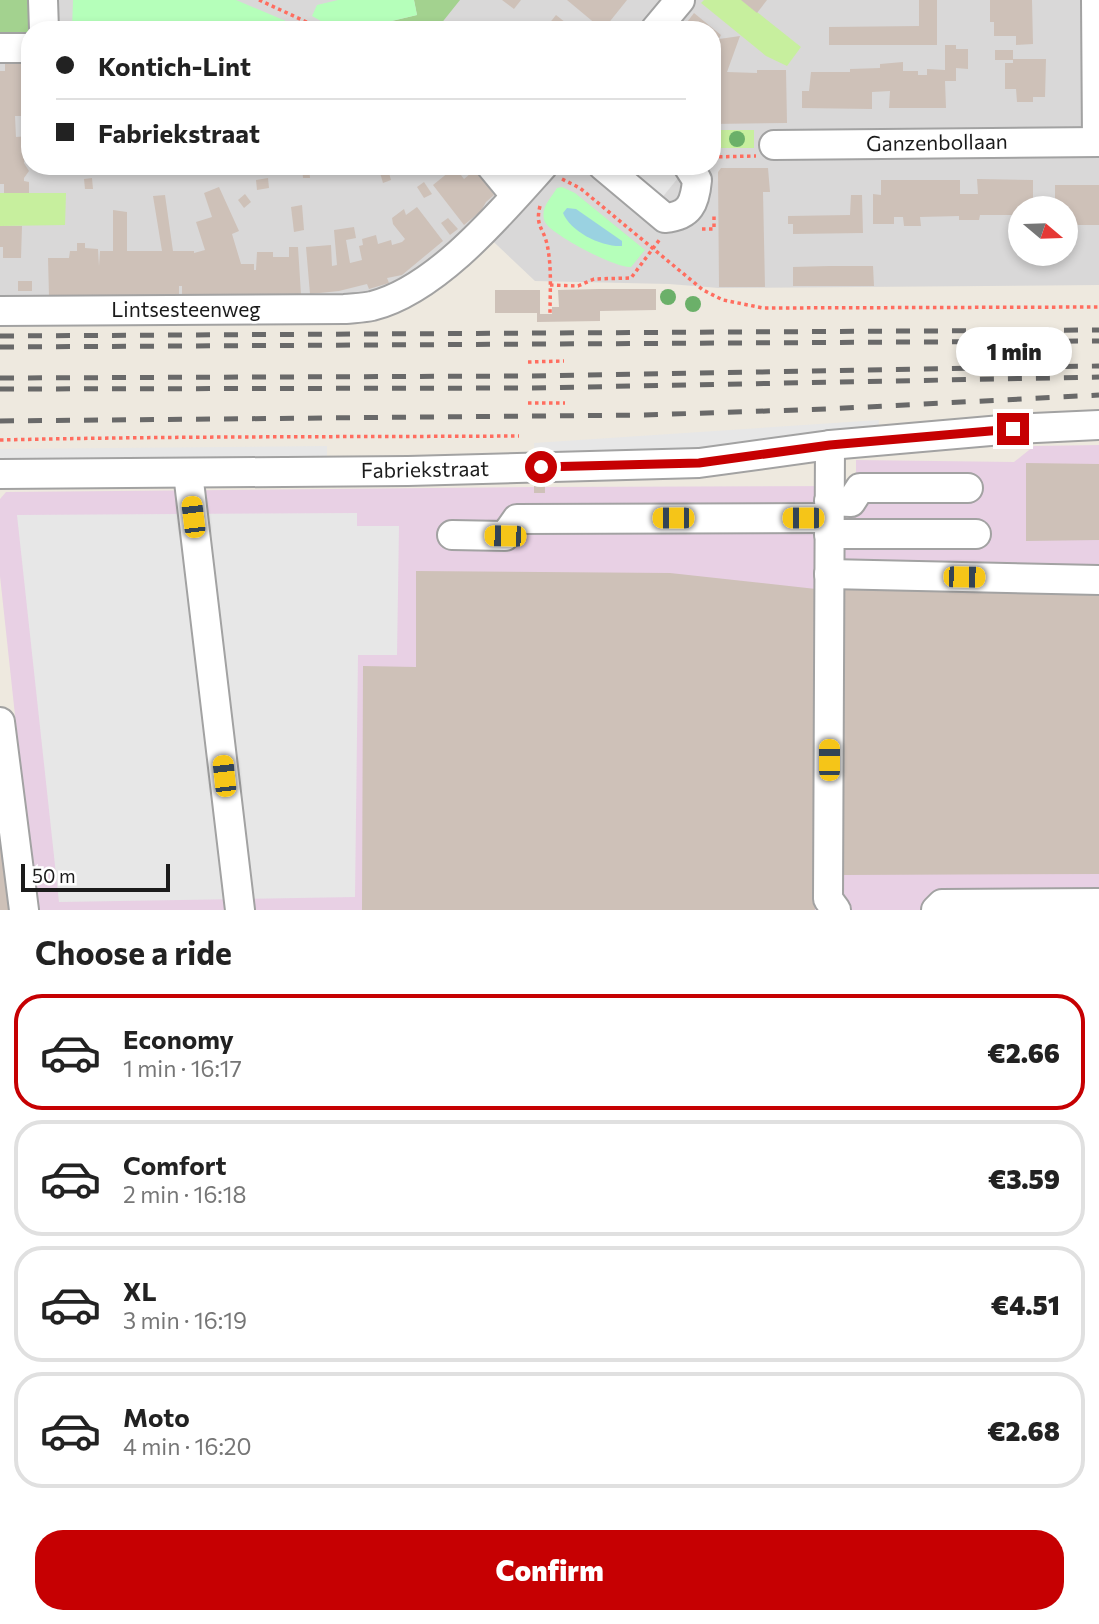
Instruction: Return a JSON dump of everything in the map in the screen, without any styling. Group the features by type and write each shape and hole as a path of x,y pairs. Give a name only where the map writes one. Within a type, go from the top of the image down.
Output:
{"street":[{"path":"43,0 44,21"},
{"path":"662,21 680,0"},
{"path":"1096,0 1098,142"},
{"path":"0,48 21,48"},
{"name":"Ganzenbollaan","path":"774,145 1098,142"},
{"path":"498,175 510,189"},
{"path":"614,175 665,218 685,212 695,198 697,180 694,175"},
{"name":"Lintsesteenweg","path":"0,312 345,309 372,306 419,285 541,178"},
{"name":"Fabriekstraat","path":"0,474 408,471 699,463 830,445 1013,429 1099,425"},
{"path":"830,445 828,899 836,910"},
{"path":"188,472 240,910"},
{"path":"829,518 851,502 860,488 968,488"},
{"path":"452,535 505,536 517,519 829,518 976,534"},
{"path":"830,574 1099,580"},
{"path":"0,722 24,910"},
{"path":"936,910 942,904 1087,905"}],"path":[{"path":"259,0 304,21"},
{"path":"721,157 761,156 774,145"},
{"path":"556,175 580,188 703,290 733,303 763,308 1099,307"},
{"path":"541,178 536,220 547,242 551,313"},
{"path":"528,362 564,361"},
{"path":"528,403 565,403"},
{"path":"0,440 519,436"}],"shaded area":[{"path":"0,0 1099,0 1099,285 719,288 535,281 479,228 376,297 0,298"},
{"path":"633,175 680,175 661,199"},
{"path":"879,420 878,435 665,452 535,458 534,443"},
{"path":"1099,445 1099,910 36,910 0,576 0,499 6,492 534,487 535,493 545,493 545,487 851,486 856,482 856,460 1014,462 1034,446"},
{"path":"327,446 327,462 0,465 0,449"},
{"path":"357,513 357,526 399,526 397,655 358,655 355,897 59,902 17,515"}],"green space":[{"path":"0,0 30,0 30,21 21,21 21,39 0,39"},
{"path":"73,0 236,0 286,21 72,21"},
{"path":"338,0 414,0 417,15 392,21 321,21 312,16 317,5"},
{"path":"414,0 460,0 443,21 392,21 417,15"},
{"path":"704,0 742,0 801,47 787,66 766,56 701,3"},
{"path":"721,130 754,130 754,148 721,148"},
{"path":"562,187 575,193 645,250 631,267 599,257 571,242 545,222 545,208 557,188"},
{"path":"0,193 66,193 65,225 0,226"}],"water":[{"path":"567,208 576,209 622,241 622,246 596,241 580,232 563,213"}],"building":[{"path":"502,0 521,0 514,9"},
{"path":"567,0 627,0 610,21 592,21"},
{"path":"741,0 767,0 757,13"},
{"path":"919,0 937,0 937,45 829,45 829,27 919,26"},
{"path":"990,0 1032,0 1033,44 1016,45 1016,36 994,36 994,22 990,22"},
{"path":"694,13 704,21 688,21"},
{"path":"556,15 564,21 551,21"},
{"path":"740,36 727,72 786,70 787,123 721,124 721,39"},
{"path":"945,45 968,49 968,69 956,68 956,81 945,81 946,108 889,108 890,91 872,92 872,109 802,108 802,91 809,91 811,72 850,72 850,69 880,68 880,64 903,62 903,71 918,71 918,75 927,75 927,69 945,70"},
{"path":"995,50 1013,50 1013,60 995,60"},
{"path":"1013,59 1046,59 1045,97 1033,97 1033,102 1017,102 1016,89 1005,89 1005,63 1013,63"},
{"path":"5,62 21,62 21,116 15,116 16,137 21,137 21,175 26,175 24,181 29,182 29,193 4,193 4,184 0,184 0,71 5,71"},
{"path":"721,168 768,168 770,192 763,192 765,287 719,287 718,175 721,175"},
{"path":"381,175 390,175 391,180 383,183"},
{"path":"445,175 461,175 464,179 469,175 480,175 494,195 481,211 464,225 433,185"},
{"path":"92,178 93,189 85,189 84,179"},
{"path":"268,178 269,188 257,190 256,180"},
{"path":"977,179 1033,180 1033,196 1008,196 1008,215 980,215 979,220 959,220 959,216 920,217 921,226 904,226 903,217 894,217 894,224 873,224 873,194 881,195 881,180 960,180 960,194 978,194"},
{"path":"424,182 432,194 424,198 417,187"},
{"path":"1055,185 1099,185 1099,225 1078,225 1078,196 1055,196"},
{"path":"219,187 239,231 232,234 241,264 254,264 256,270 257,252 273,252 273,257 289,257 289,247 298,247 301,295 182,296 182,286 179,286 179,296 49,296 48,258 69,258 70,251 77,251 77,243 85,243 85,248 98,249 99,266 100,251 113,251 113,210 127,212 127,251 162,251 153,196 165,195 173,251 194,253 205,250 196,222 212,217 204,193"},
{"path":"245,194 251,202 244,208 238,200"},
{"path":"851,195 862,195 863,233 793,234 793,224 788,224 788,216 850,215"},
{"path":"302,205 304,230 294,232 291,207"},
{"path":"417,207 443,241 402,275 387,278 389,283 369,289 367,284 310,294 306,247 331,245 332,266 337,265 334,230 354,227 356,238 346,240 350,263 362,260 359,246 363,245 362,239 376,235 378,244 391,240 392,245 402,242 405,239 393,224 392,218 404,209 406,215"},
{"path":"448,218 458,229 450,235 441,223"},
{"path":"0,226 22,226 21,258 3,258"},
{"path":"873,266 874,286 793,286 793,267"},
{"path":"18,281 32,281 32,291 18,291"},
{"path":"656,289 656,310 600,311 600,321 537,322 537,313 495,313 495,290 540,290 540,314 552,314 552,307 559,307 558,290"},
{"path":"1026,463 1099,464 1099,540 1026,541"},
{"path":"534,485 545,485 545,493 534,493"},
{"path":"416,571 670,573 816,589 815,910 362,910 363,666 416,667"},
{"path":"843,587 1099,589 1099,874 844,875"},
{"path":"2,842 12,910 0,910"}],"railway":[{"path":"0,336 1099,330"},
{"path":"0,347 1099,341"},
{"path":"0,378 532,376 1099,366"},
{"path":"0,389 532,388 1099,377"},
{"path":"0,421 644,415 1099,395"}],"route":[{"path":"541,467 699,463 830,445 1013,429"}]}
